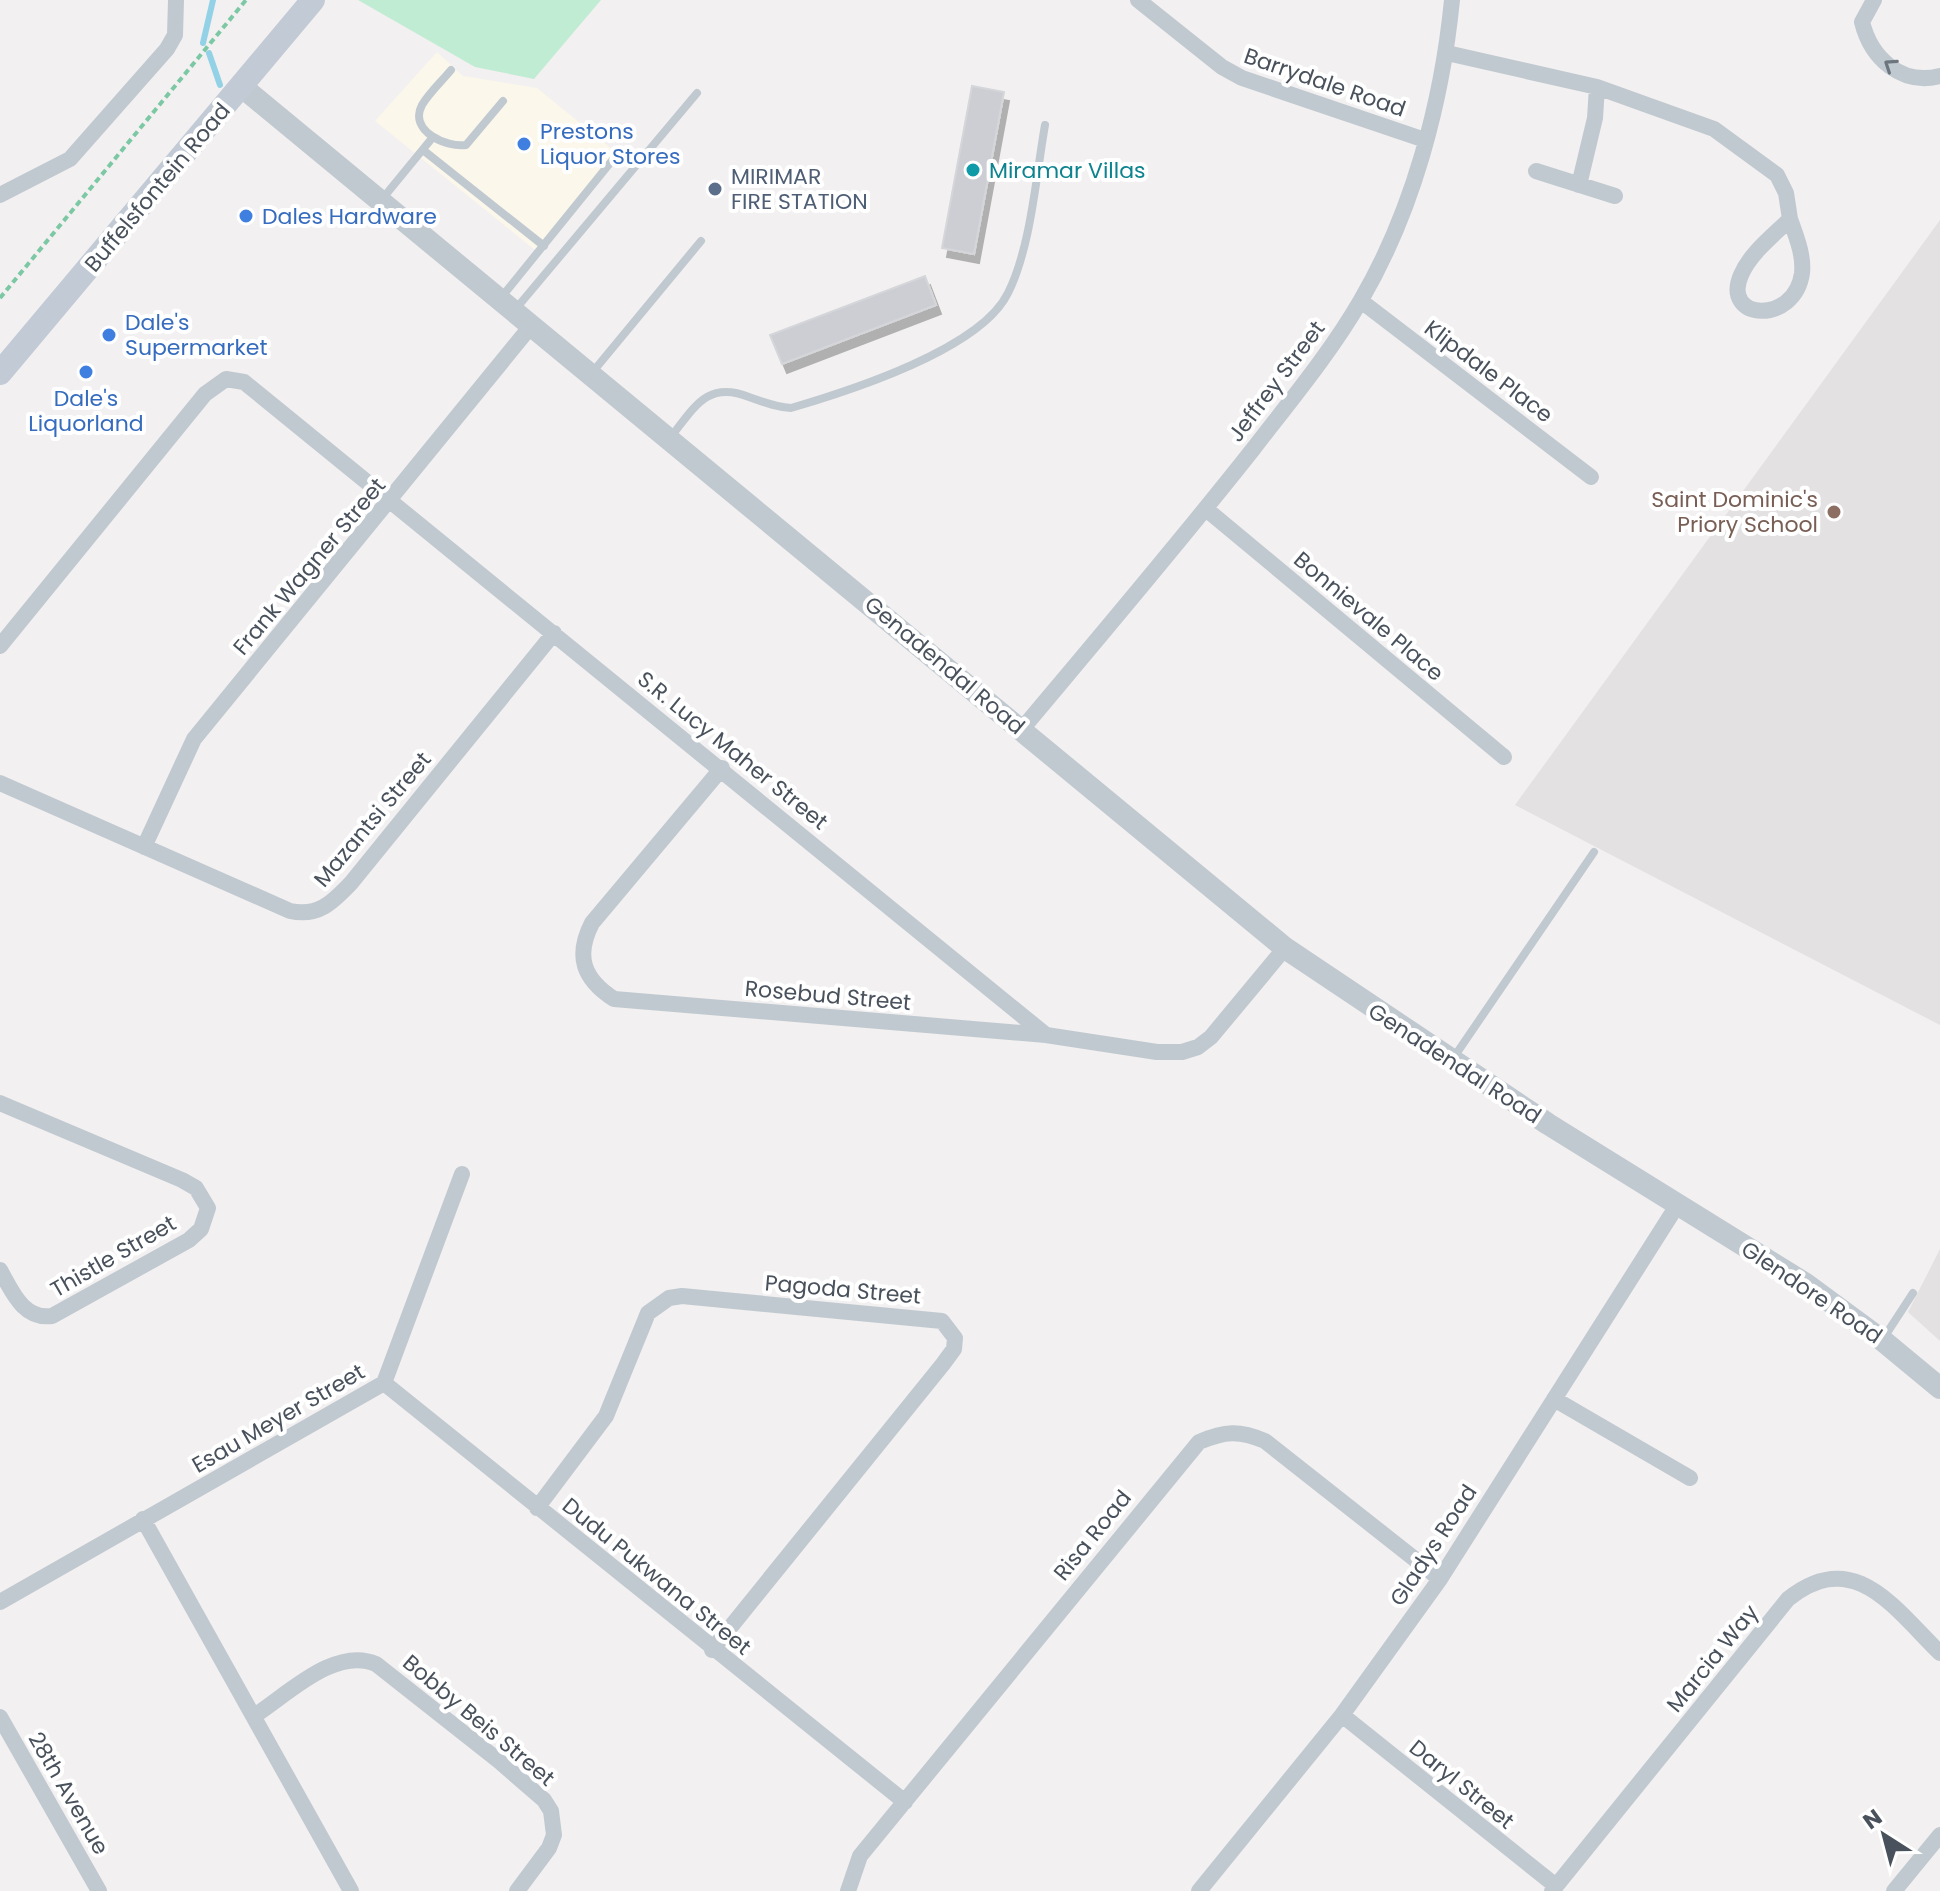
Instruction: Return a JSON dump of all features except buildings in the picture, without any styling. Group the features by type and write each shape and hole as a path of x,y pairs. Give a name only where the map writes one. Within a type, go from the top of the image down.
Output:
{"main road":[{"name":"Buffelsfontein Road","path":"0,373 313,0"}],"street":[{"path":"0,195 55,168 83,147 167,49 175,35 176,0"},
{"name":"Barrydale Road","path":"1138,0 1222,67 1242,78 1425,140"},
{"name":"Jeffrey Street","path":"1022,729 1206,509 1300,388 1361,301 1391,239 1425,140 1447,53 1452,0"},
{"path":"1874,0 1862,22 1872,51 1904,74 1917,79 1940,76"},
{"path":"1447,53 1597,87 1721,133 1777,175 1786,193 1801,255 1802,274 1796,288 1776,311 1763,313 1751,309 1741,300 1737,288 1741,275 1790,219"},
{"name":"Genadendal Road","path":"241,86 1285,948 1451,1061 1678,1204"},
{"path":"1579,185 1595,118 1597,87"},
{"path":"1536,171 1615,196"},
{"name":"Klipdale Place","path":"1361,301 1591,477"},
{"name":"Frank Wagner Street","path":"144,847 194,739 391,501 514,313"},
{"path":"0,646 205,394 226,379 244,382 391,501"},
{"name":"S.R. Lucy Maher Street","path":"391,501 1046,1035"},
{"name":"Bonnievale Place","path":"1206,509 1504,757"},
{"name":"Mazantsi Street","path":"0,783 290,911 315,913 327,907 351,883 554,633"},
{"name":"Rosebud Street","path":"722,768 592,923 581,952 583,968 602,991 614,999 1046,1035 1157,1052 1182,1052 1198,1047 1211,1037 1285,948"},
{"name":"Thistle Street","path":"0,1103 182,1180 204,1197 208,1208 201,1229 189,1240 52,1316 42,1318 27,1311 0,1270"},
{"name":"Esau Meyer Street","path":"0,1602 384,1383 462,1174"},
{"name":"Glendore Road","path":"1678,1204 1806,1284 1940,1388"},
{"name":"Gladys Road","path":"1199,1891 1342,1715 1440,1579 1678,1204"},
{"name":"Pagoda Street","path":"537,1508 606,1416 648,1313 669,1298 682,1296 942,1321 955,1338 954,1349 712,1650"},
{"name":"Dudu Pukwana Street","path":"384,1383 712,1650 905,1802"},
{"path":"1554,1399 1690,1478"},
{"name":"Risa Road","path":"848,1891 860,1856 1181,1460 1199,1442 1222,1432 1241,1431 1265,1441 1440,1579"},
{"path":"143,1519 351,1891"},
{"name":"Marcia Way","path":"1554,1889 1788,1599 1809,1582 1829,1576 1851,1578 1877,1592 1940,1653"},
{"name":"Bobby Beis Street","path":"254,1716 344,1660 367,1660 376,1664 499,1761 551,1811 554,1835 549,1848 517,1891"},
{"name":"Daryl Street","path":"1342,1715 1554,1889"},
{"name":"28th Avenue","path":"0,1717 99,1891"},
{"path":"1894,1891 1940,1835"}],"lane":[{"path":"451,70 421,107 423,125 444,144 466,145 503,101"},
{"path":"514,313 697,93"},
{"path":"670,438 697,404 720,390 730,389 769,405 791,408 935,354 979,327 1008,293 1022,249 1045,125"},
{"path":"380,202 433,137"},
{"path":"423,150 544,246"},
{"path":"514,313 544,246 619,152"},
{"path":"591,375 701,241"},
{"path":"1451,1061 1594,852"},
{"path":"1882,1340 1913,1293"}],"path":[{"path":"0,298 246,0"}],"shaded area":[{"path":"437,52 463,76 537,88 617,153 535,250 375,121"},
{"name":"Saint Dominic's Priory School","path":"1940,220 1940,1025 1515,805"},
{"path":"1940,1249 1940,1341 1908,1312"}],"green space":[{"path":"358,0 601,0 534,79 475,67"}],"waterway":[{"path":"203,43 213,0"},
{"path":"209,53 220,85"}],"place":[{"name":"Prestons Liquor Stores","path":"524,144"},
{"name":"Miramar Villas","path":"973,170"},
{"name":"MIRIMAR FIRE STATION","path":"715,189"},
{"name":"Dales Hardware","path":"246,216"},
{"name":"Dale's Supermarket","path":"109,335"},
{"name":"Dale's Liquorland","path":"86,372"},
{"name":"Saint Dominic's Priory School","path":"1834,512"}]}
